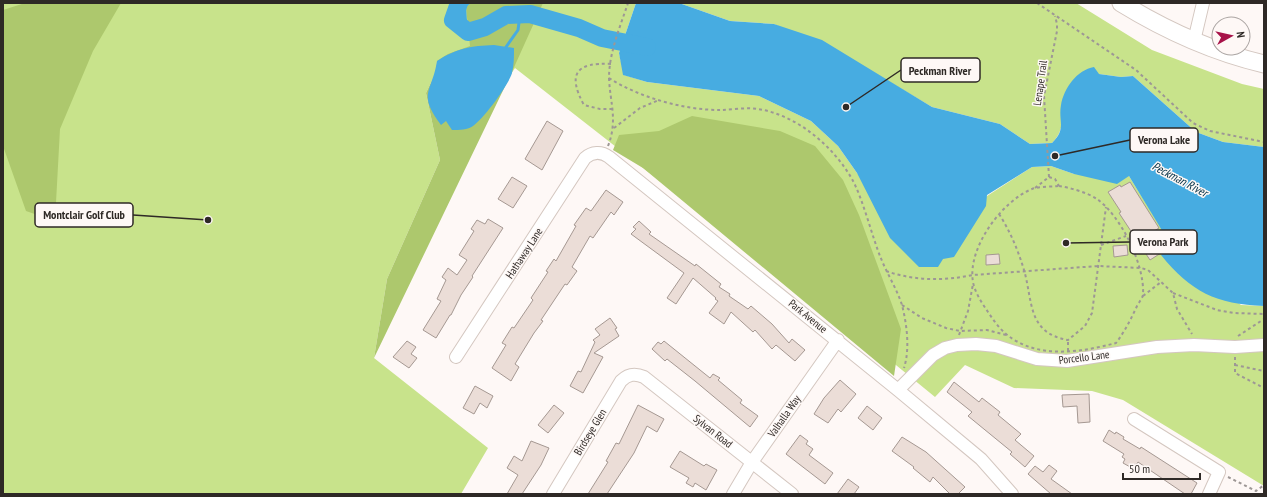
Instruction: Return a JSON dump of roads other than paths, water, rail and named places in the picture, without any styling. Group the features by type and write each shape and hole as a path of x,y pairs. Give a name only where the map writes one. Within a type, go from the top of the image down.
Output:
{"main road":[{"path":"1120,3 1157,24 1194,41 1264,64"}],"street":[{"path":"1194,41 1203,3"},
{"name":"Park Avenue","path":"600,153 838,340 980,459 1012,494"},
{"name":"Hathaway Lane","path":"456,358 585,158 600,153"},
{"name":"Valhalla Way","path":"733,494 752,462 838,340"},
{"name":"Porcello Lane","path":"898,390 933,355 944,348 957,345 976,344 996,346 1020,352 1037,359 1067,361 1157,346 1194,345 1235,347 1264,344"},
{"name":"Sylvan Road","path":"631,375 644,377 792,494"},
{"name":"Birdseye Glen","path":"553,494 621,381 631,375"},
{"path":"1134,419 1219,472 1210,494"}],"water":[{"path":"452,3 471,3 466,7 468,35 457,32 450,24 448,13"},
{"path":"636,3 679,3 730,21 774,24 822,40 932,107 1000,124 1030,144 1052,143 1057,138 1061,129 1060,111 1065,92 1072,81 1082,72 1094,67 1099,74 1121,77 1133,76 1196,132 1223,142 1264,147 1264,306 1247,305 1218,299 1194,287 1172,268 1161,255 1172,247 1129,176 1117,184 1074,174 1051,166 1032,167 987,195 986,206 954,257 943,259 938,267 919,267 890,238 857,173 838,146 811,121 759,96 647,82 623,75 619,53"},
{"path":"494,45 514,48 514,64 512,73 501,93 478,122 471,127 463,130 452,130 446,121 441,125 430,106 428,99 428,93 437,61 464,48"}],"waterway":[{"name":"Peckman River","path":"459,3 453,20 468,32 485,27 506,15 530,14 579,28 602,38 647,47"},
{"path":"506,47 518,30 520,15"}],"place":[{"name":"Peckman River","path":"846,107"},
{"name":"Verona Lake","path":"1055,156"},
{"name":"Montclair Golf Club","path":"208,220"},
{"name":"Verona Park","path":"1066,243"}]}
